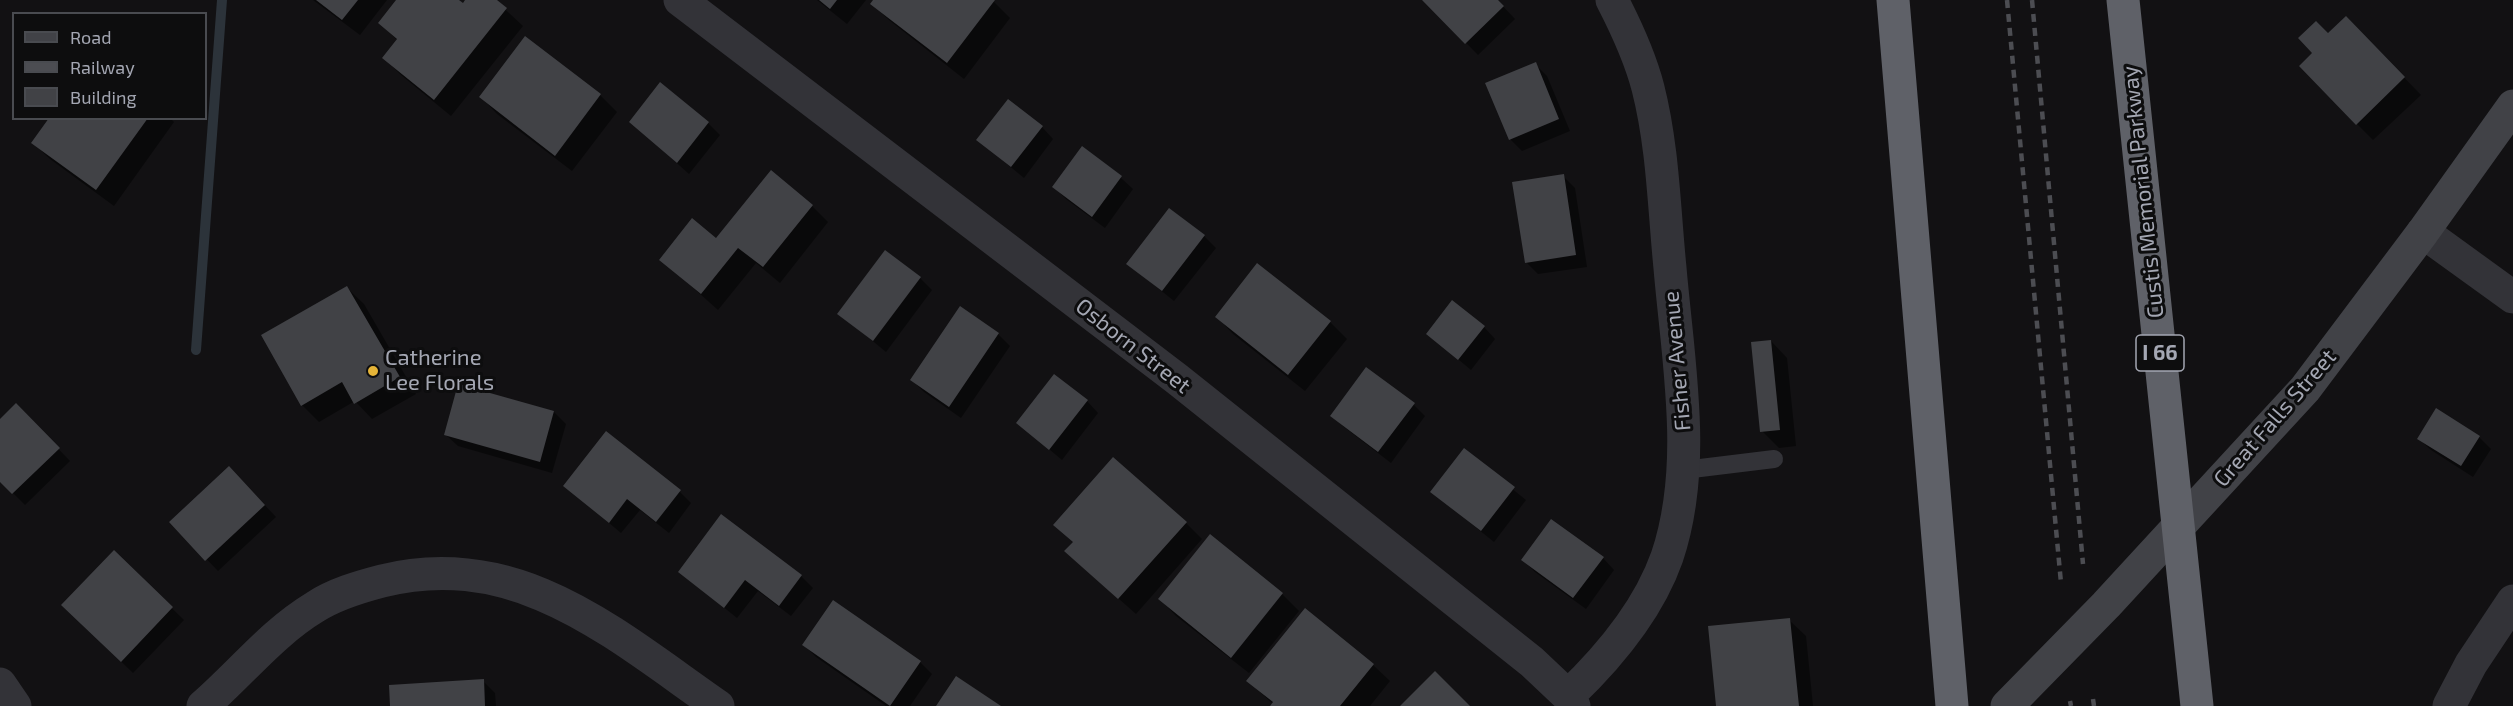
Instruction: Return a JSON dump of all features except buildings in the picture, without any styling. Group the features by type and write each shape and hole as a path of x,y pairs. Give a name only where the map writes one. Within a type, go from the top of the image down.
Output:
{"highway":[{"path":"1893,0 1952,706"},
{"name":"Custis Memorial Parkway","path":"2123,0 2197,706"}],"main road":[{"name":"Great Falls Street","path":"2007,706 2114,596 2305,389 2423,232 2513,106"}],"street":[{"name":"Osborn Street","path":"680,0 1186,386 1532,662 1571,701"},
{"name":"Fisher Avenue","path":"1571,701 1607,656 1652,591 1666,558 1678,518 1684,470 1681,397 1655,120 1641,63 1612,0"},
{"path":"2423,232 2513,297"},
{"path":"203,706 281,629 317,606 358,587 403,576 449,573 494,578 543,594 595,620 718,706"},
{"path":"2449,706 2471,664 2513,601"},
{"path":"0,684 15,706"}],"lane":[{"path":"1684,470 1774,459"}],"waterway":[{"path":"196,350 222,0"}],"railway":[{"path":"2007,0 2061,583"},
{"path":"2032,0 2083,564"},
{"path":"2093,699 2094,706"},
{"path":"2070,701 2071,706"}],"place":[{"name":"Catherine Lee Florals","path":"373,371"}]}
